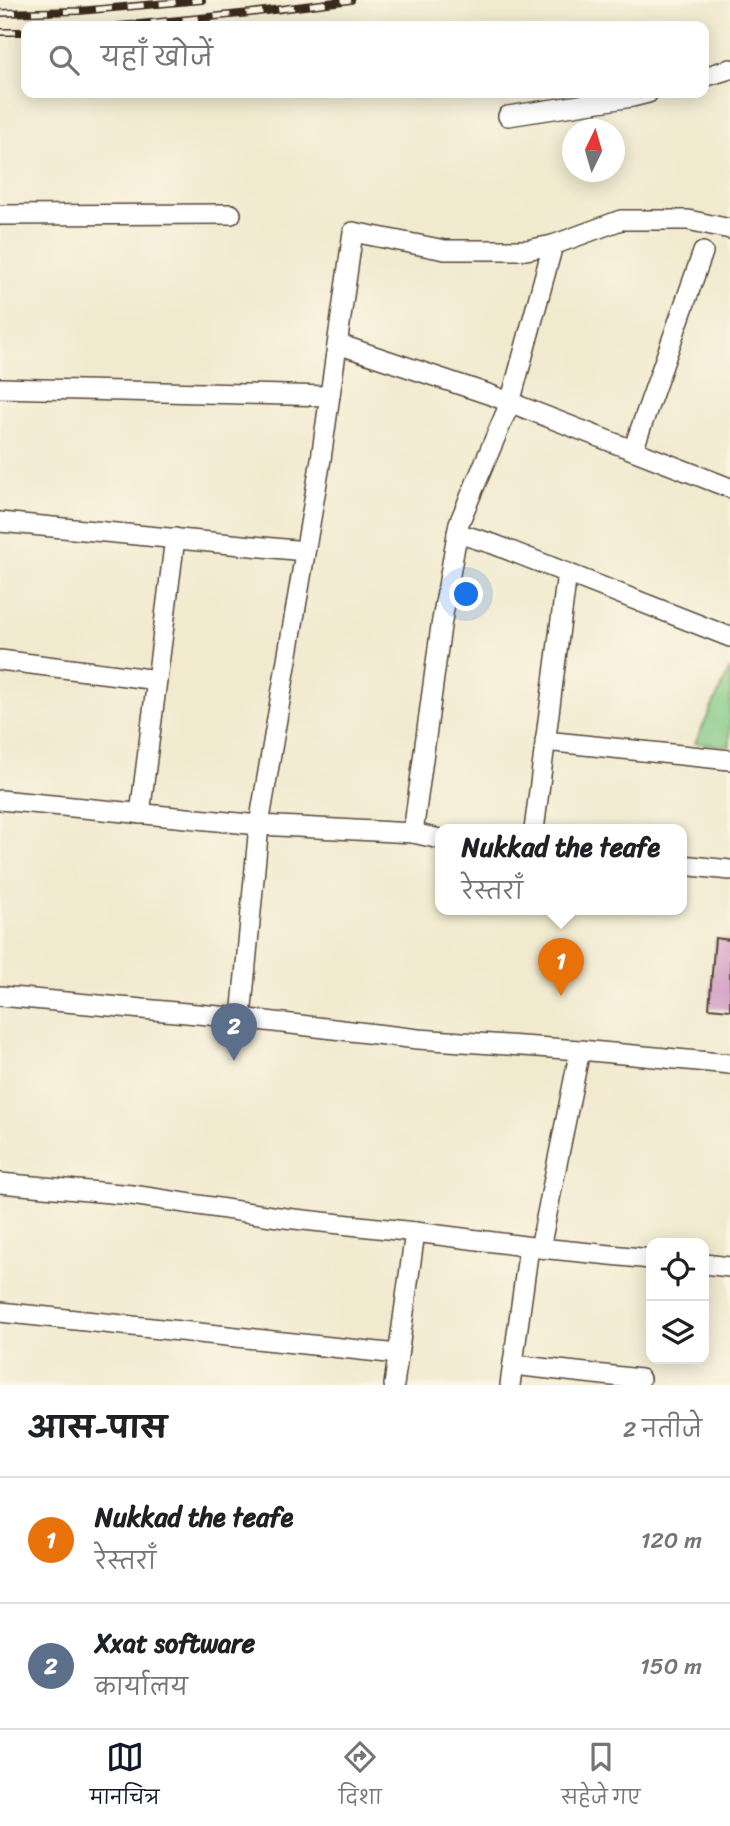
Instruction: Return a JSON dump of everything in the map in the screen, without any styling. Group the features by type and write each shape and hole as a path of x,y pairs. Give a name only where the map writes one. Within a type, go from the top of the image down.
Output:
{"street":[{"path":"709,75 730,69"},
{"path":"508,116 625,98"},
{"path":"0,215 231,214"},
{"path":"241,1017 259,825 330,396 353,232 445,250 526,250 553,245 621,220 688,220 730,229"},
{"path":"413,833 441,626 459,523 510,402 553,245"},
{"path":"633,450 703,252"},
{"path":"338,344 510,402 730,488"},
{"path":"0,388 330,396"},
{"path":"0,522 305,551"},
{"path":"457,533 493,544 730,637"},
{"path":"140,814 175,538"},
{"path":"535,824 567,573"},
{"path":"0,660 157,680"},
{"path":"545,741 730,760"},
{"path":"0,800 259,825 413,833 435,838"},
{"path":"687,866 730,870"},
{"path":"0,996 241,1017 418,1039 730,1064"},
{"path":"580,1050 535,1248 512,1375 640,1379"},
{"path":"0,1183 132,1195 285,1218 646,1259"},
{"path":"394,1385 415,1232"},
{"path":"709,1265 730,1267"},
{"path":"0,1312 398,1354"}],"green space":[{"path":"730,669 730,746 695,743"}],"building":[{"path":"715,938 730,940 730,1010 709,1008"}],"railway":[{"path":"0,13 79,11 202,0"},
{"path":"169,21 351,0"},
{"path":"0,32 21,32"}],"place":[{"name":"Nukkad the teafe","path":"561,996"},
{"name":"Xxat software","path":"234,1061"}]}
